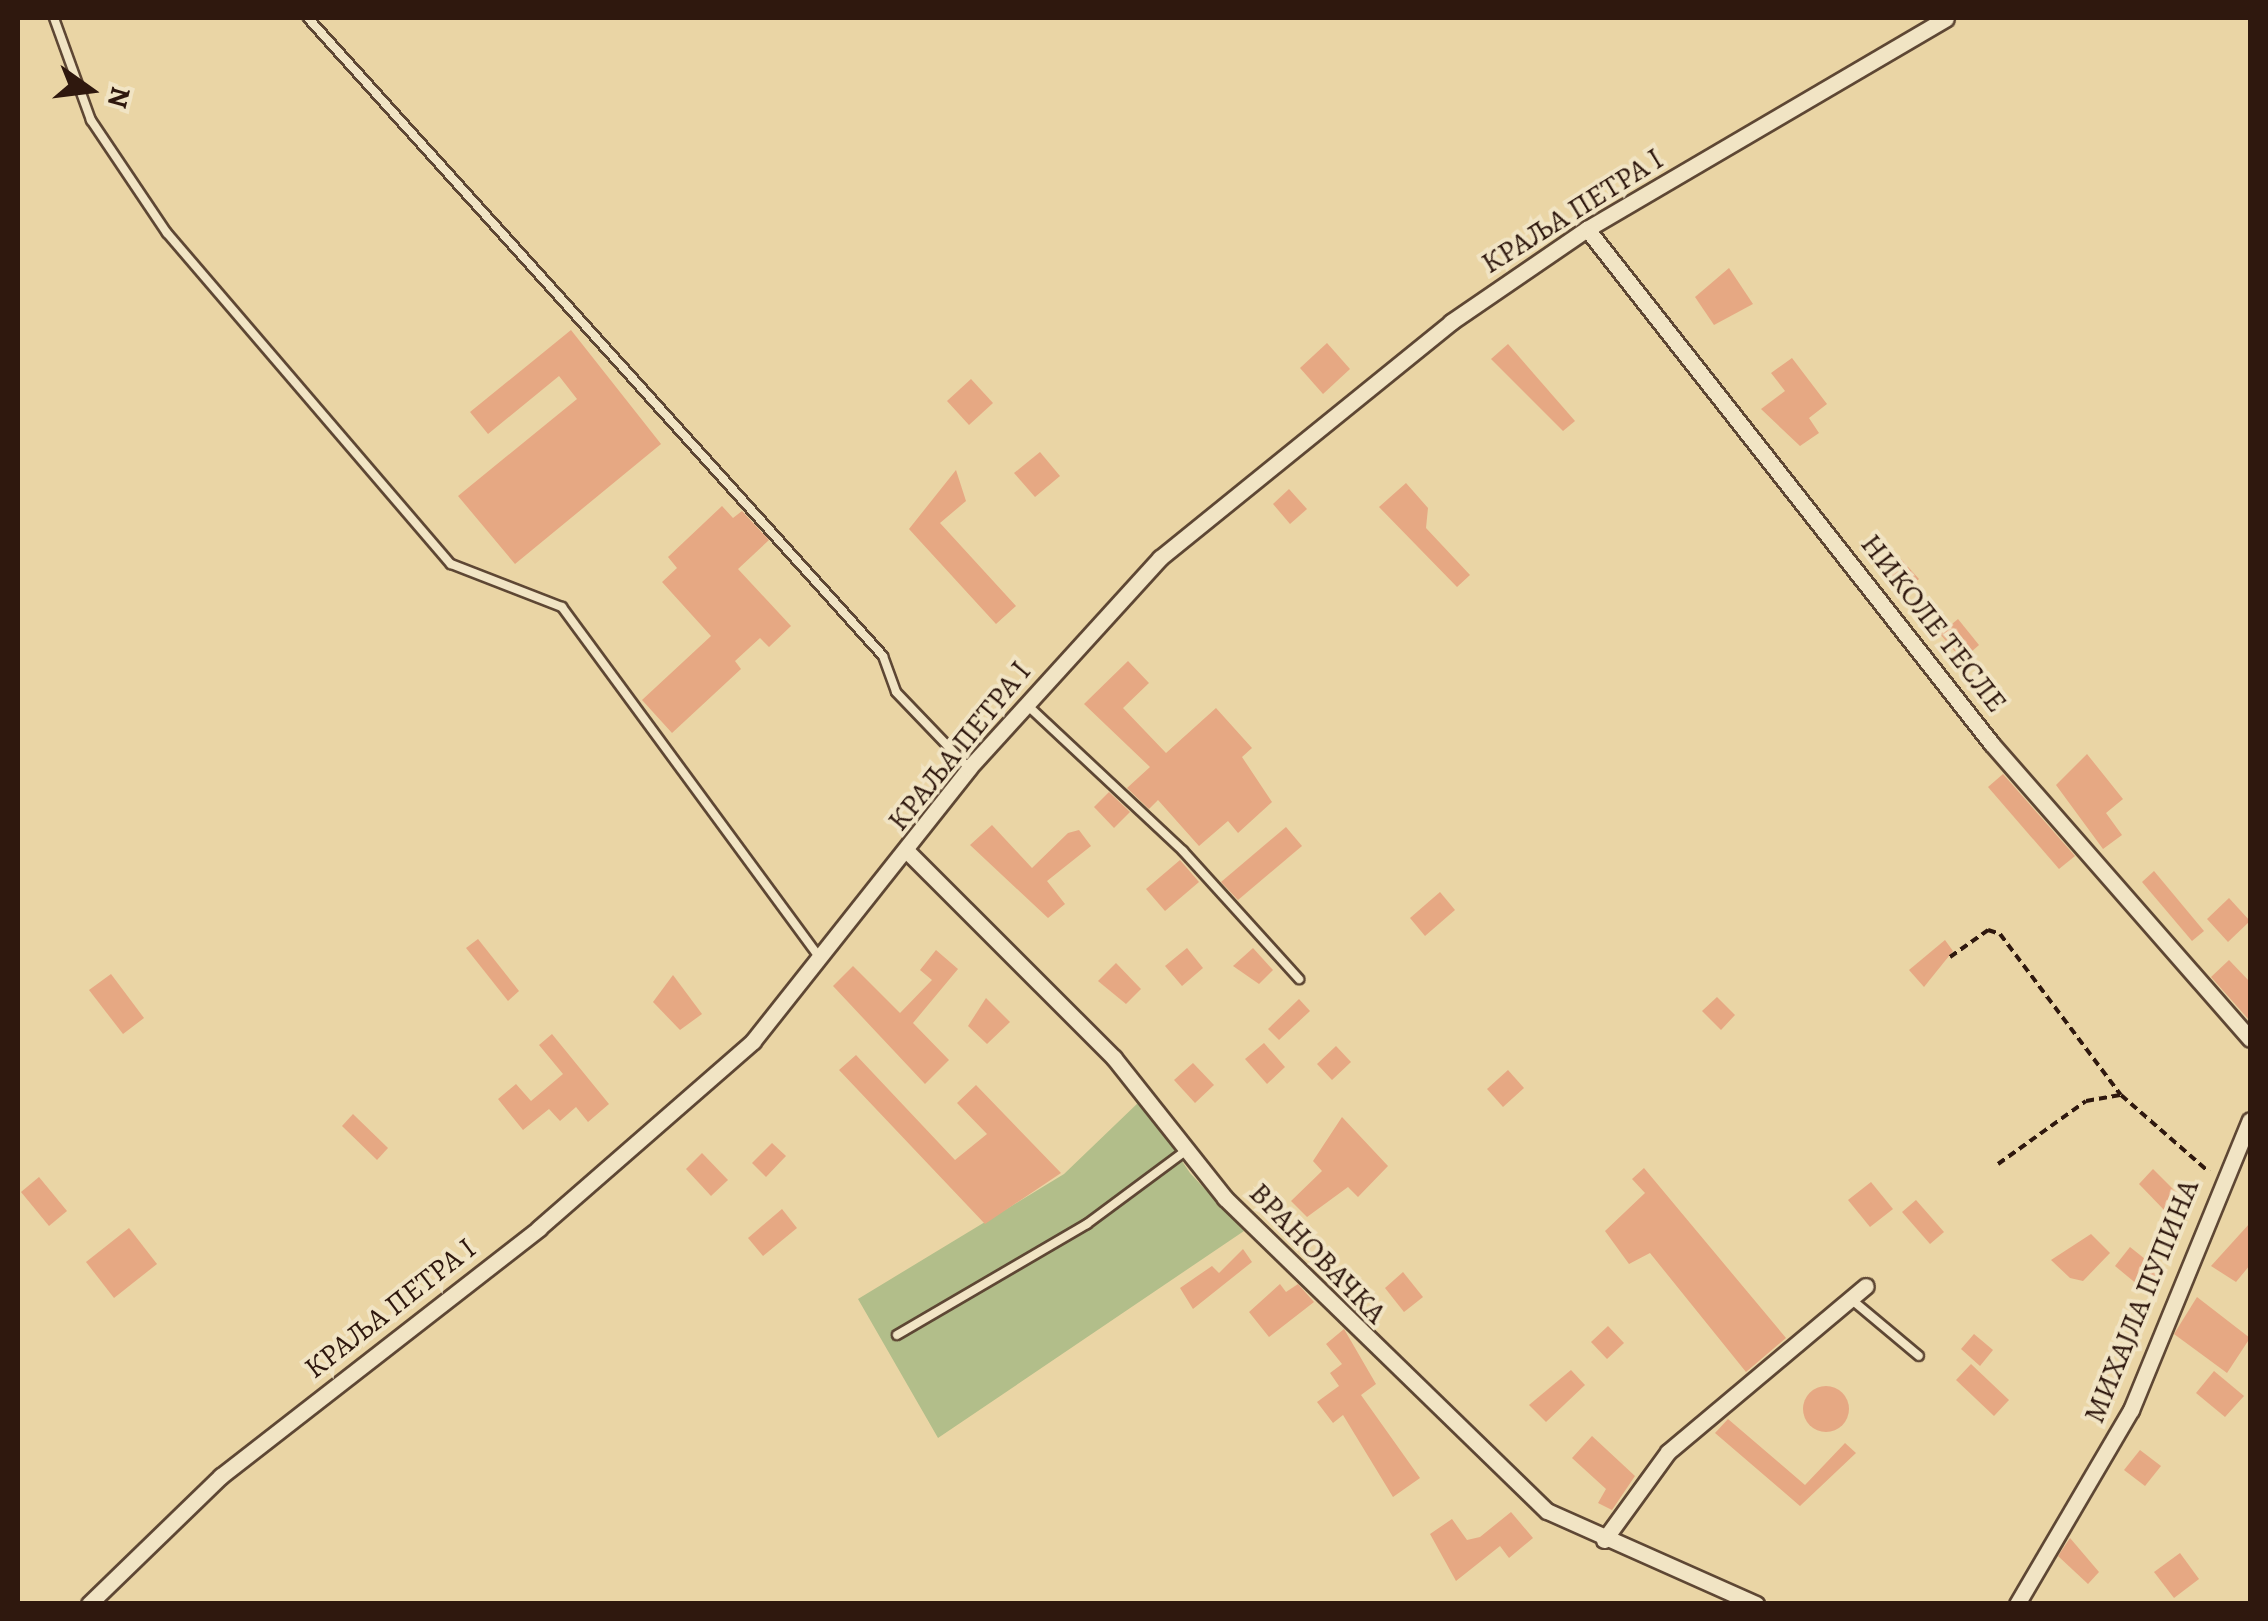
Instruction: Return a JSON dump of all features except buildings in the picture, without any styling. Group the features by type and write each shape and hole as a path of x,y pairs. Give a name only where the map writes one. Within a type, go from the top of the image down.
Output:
{"street":[{"name":"КРАЉА ПЕТРА I","path":"90,1604 221,1476 630,1152 753,1041 908,852 969,768 1160,558 1451,322 1587,230 1946,18"},
{"name":"НИКОЛЕ ТЕСЛЕ","path":"1587,230 1991,743 2250,1039"},
{"name":"ВРАНОВАЧКА","path":"908,852 1114,1058 1184,1152 1434,1410 1547,1511 1604,1540 1756,1604"},
{"name":"МИХАЈЛА ПУПИНА","path":"2017,1604 2131,1410 2220,1182 2250,1120"},
{"path":"1604,1540 1668,1452 1866,1286"}],"lane":[{"path":"54,18 91,120 167,233 451,564 562,607 820,958"},
{"path":"308,18 883,656 896,692 969,768"},
{"path":"1026,704 1183,852 1299,979"},
{"path":"896,1334 1086,1224 1184,1152"},
{"path":"1852,1300 1919,1356"}],"path":[{"path":"1950,958 1988,930 2000,934 2121,1096 2220,1182"},
{"path":"1998,1164 2086,1100 2121,1096"}],"green space":[{"path":"1141,1100 1190,1173 1244,1231 938,1438 858,1299 1064,1174"}]}
